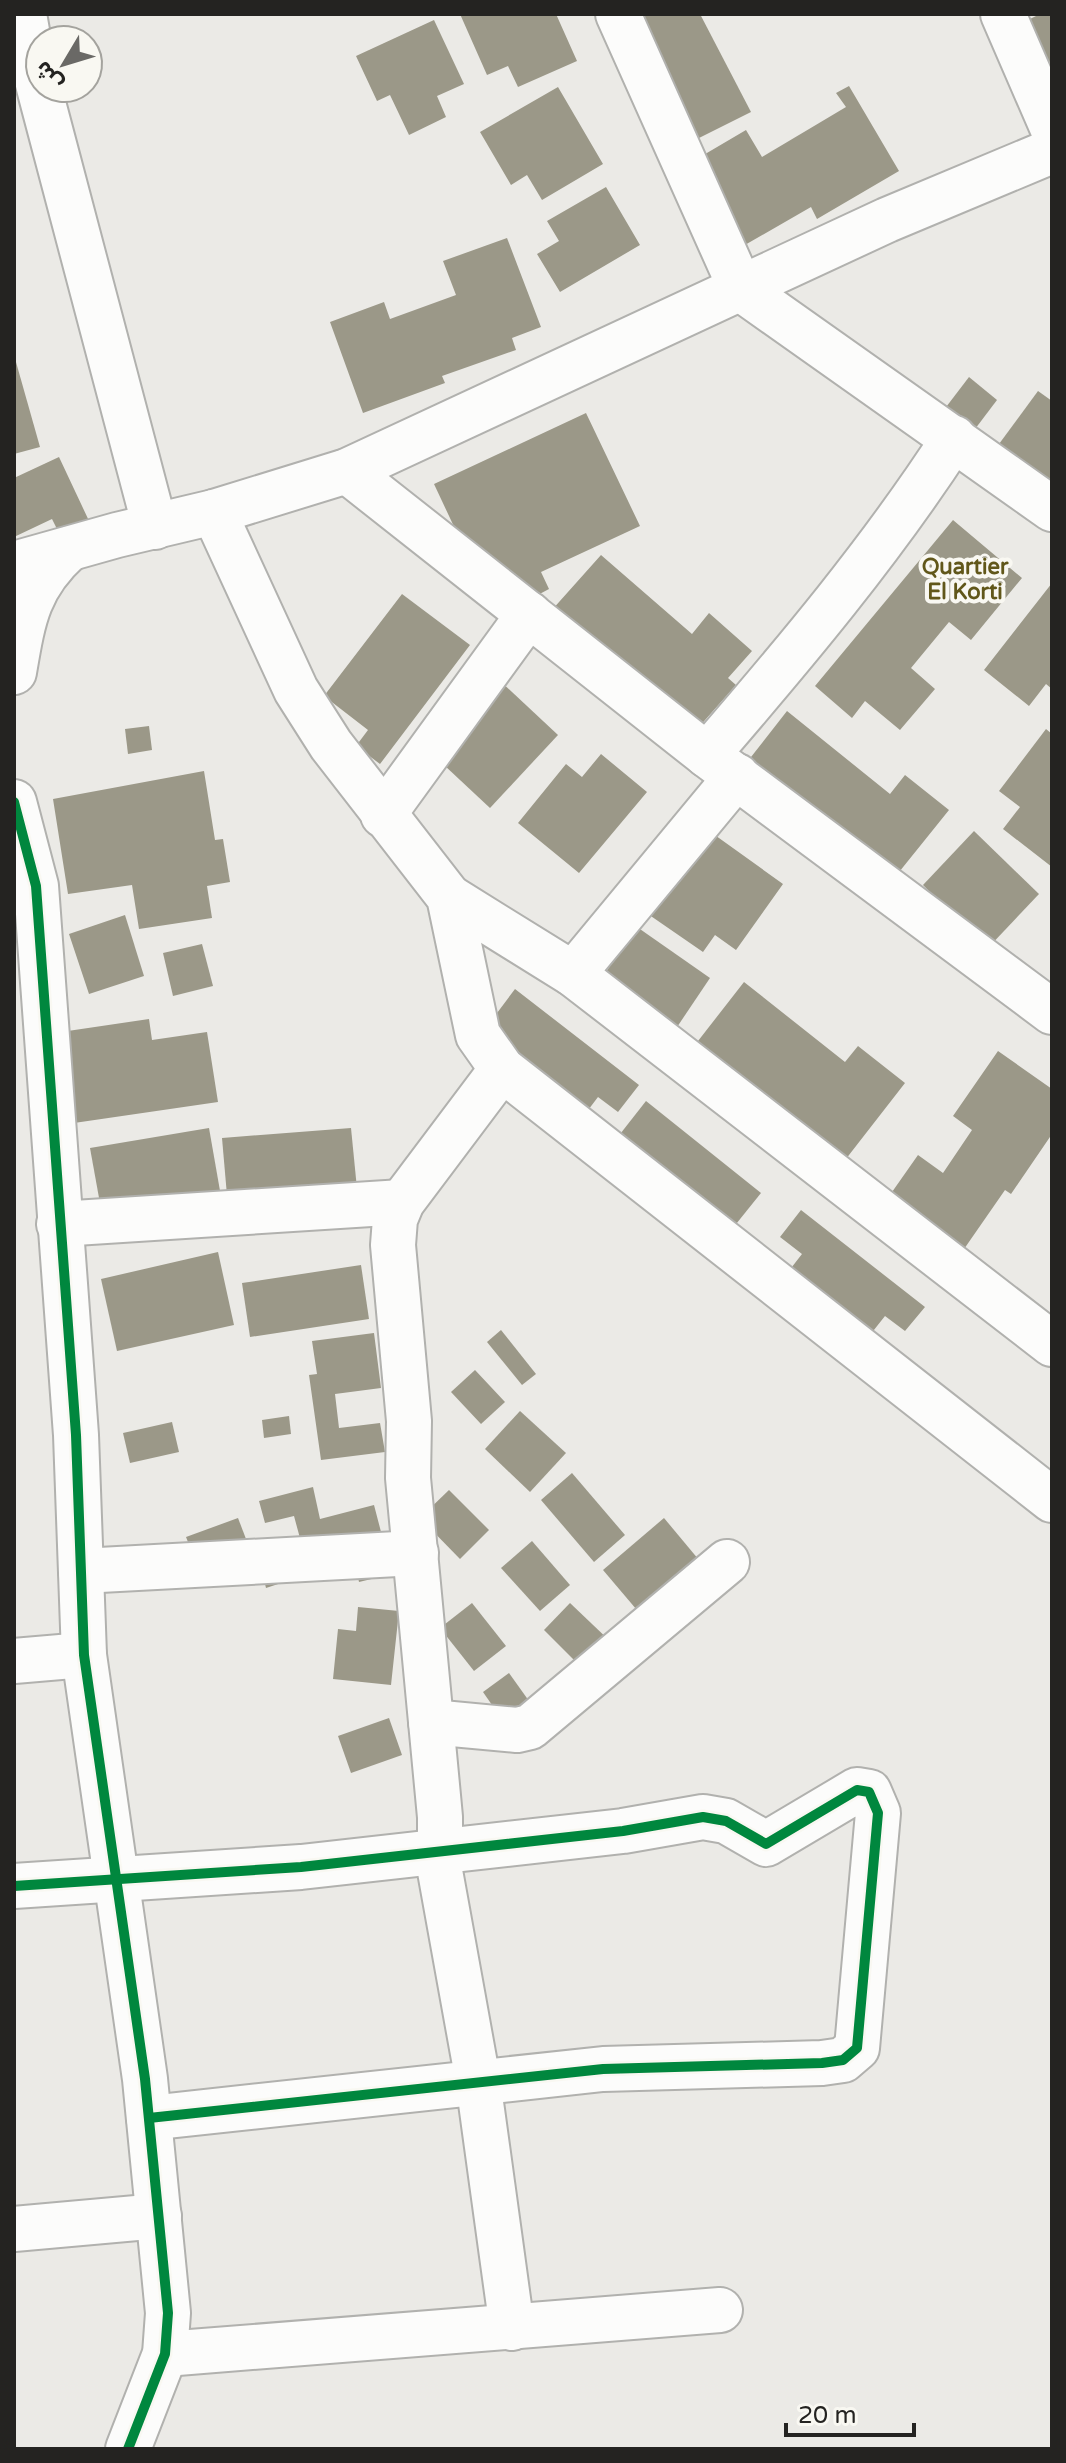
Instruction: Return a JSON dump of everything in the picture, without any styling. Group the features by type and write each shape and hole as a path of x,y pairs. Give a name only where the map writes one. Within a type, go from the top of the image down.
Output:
{"street":[{"path":"24,14 41,96 155,527"},
{"path":"618,14 741,289 1052,509"},
{"path":"1003,14 1052,127"},
{"path":"14,564 214,512 347,471 887,220 1052,151"},
{"path":"573,974 816,628 916,496 954,438"},
{"path":"347,471 722,766 1045,993"},
{"path":"214,512 296,690 383,815 449,897 573,974 1052,1344"},
{"path":"14,672 29,600 47,569 69,549"},
{"path":"383,815 529,614"},
{"path":"14,802 36,886 76,1435 84,1655 149,2118 168,2313 165,2354 128,2449"},
{"path":"449,897 478,1035 502,1069 1052,1500"},
{"path":"502,1069 402,1202 395,1219 393,1245 402,1316 409,1421 408,1478 440,1851 453,1950 478,2081 512,2328"},
{"path":"59,1224 402,1202"},
{"path":"81,1571 416,1553"},
{"path":"431,1722 517,1730 530,1727 727,1562"},
{"path":"14,1661 84,1655"},
{"path":"14,1886 301,1867 623,1831 703,1817 726,1821 766,1844 857,1790 869,1792 878,1813 857,2048 843,2060 603,2069 149,2118"},
{"path":"14,2229 159,2216"},
{"path":"165,2354 720,2310"}],"building":[{"path":"460,14 556,14 577,61 518,87 508,66 487,75"},
{"path":"623,14 700,14 751,112 683,146"},
{"path":"1040,14 1052,14 1052,76 1024,22"},
{"path":"434,20 464,84 437,96 446,117 409,135 390,95 377,101 356,56"},
{"path":"849,86 899,171 817,219 811,207 717,261 678,170 746,130 762,157 846,107 836,93"},
{"path":"558,87 603,164 542,200 527,175 511,185 480,132"},
{"path":"606,187 640,245 560,292 537,254 559,241 547,221"},
{"path":"507,238 541,327 512,338 516,350 442,376 445,383 363,413 330,322 384,302 390,319 456,295 443,261"},
{"path":"14,355 40,447 14,454"},
{"path":"969,377 997,400 969,437 940,415"},
{"path":"1038,391 1052,401 1052,512 985,463"},
{"path":"586,413 640,526 541,572 549,589 534,597 551,611 601,555 692,634 709,613 752,651 728,678 736,685 683,745 495,614 434,484"},
{"path":"59,457 90,523 61,537 52,519 14,537 14,478"},
{"path":"953,520 1022,578 971,640 949,622 911,668 935,689 900,730 865,701 852,718 815,686"},
{"path":"1052,583 1052,689 1046,684 1029,706 984,670"},
{"path":"402,594 470,645 380,764 356,746 368,730 324,696"},
{"path":"497,678 558,735 490,808 429,751"},
{"path":"787,711 890,794 905,775 949,810 883,892 733,780"},
{"path":"149,726 152,750 128,754 125,729"},
{"path":"1046,729 1052,734 1052,867 1003,829 1020,807 999,791"},
{"path":"601,754 647,792 579,873 518,823 566,764 582,777"},
{"path":"204,771 215,840 223,839 230,882 207,886 212,918 139,929 132,885 68,894 53,799"},
{"path":"705,828 783,884 736,950 715,935 703,952 645,912"},
{"path":"974,831 1039,894 986,950 923,885"},
{"path":"125,915 144,976 89,994 69,934"},
{"path":"637,927 710,978 671,1036 585,1002"},
{"path":"202,944 213,986 173,996 163,953"},
{"path":"744,982 845,1062 858,1046 905,1083 842,1164 691,1050"},
{"path":"515,989 639,1085 618,1112 598,1097 576,1126 485,1029"},
{"path":"149,1019 152,1040 207,1032 218,1102 74,1123 61,1032"},
{"path":"998,1051 1052,1089 1052,1134 1011,1194 1005,1190 946,1275 878,1212 918,1155 943,1173 972,1130 953,1116"},
{"path":"646,1101 761,1193 720,1244 606,1152"},
{"path":"209,1128 223,1208 105,1231 90,1148"},
{"path":"351,1128 359,1209 228,1207 222,1138"},
{"path":"801,1210 925,1307 905,1331 885,1316 862,1345 781,1281 802,1254 780,1237"},
{"path":"218,1252 234,1325 117,1351 101,1279"},
{"path":"361,1265 369,1319 250,1337 242,1283"},
{"path":"501,1330 536,1374 522,1385 487,1342"},
{"path":"374,1333 381,1388 335,1394 339,1428 380,1423 385,1452 321,1460 309,1375 317,1374 312,1341"},
{"path":"475,1370 505,1402 481,1424 451,1392"},
{"path":"520,1411 566,1453 530,1492 485,1449"},
{"path":"289,1416 291,1434 264,1438 262,1420"},
{"path":"172,1422 179,1452 130,1463 123,1433"},
{"path":"572,1473 625,1535 594,1562 541,1500"},
{"path":"313,1487 320,1519 374,1505 392,1574 359,1582 354,1559 266,1588 260,1564 304,1553 294,1516 265,1523 259,1501"},
{"path":"449,1490 489,1530 460,1559 420,1518"},
{"path":"238,1518 251,1552 199,1570 186,1537"},
{"path":"664,1518 704,1566 642,1616 603,1570"},
{"path":"532,1541 570,1585 540,1611 501,1568"},
{"path":"472,1603 506,1646 474,1671 440,1628"},
{"path":"570,1603 613,1644 586,1672 544,1630"},
{"path":"358,1607 399,1611 391,1685 333,1679 338,1629 356,1631"},
{"path":"509,1673 539,1715 512,1734 483,1692"},
{"path":"389,1718 402,1755 351,1773 338,1736"}],"cycle path":[{"path":"14,802 36,886 76,1435 84,1655 145,2079 168,2313 165,2354 128,2449"},
{"path":"14,1886 301,1867 623,1831 703,1817 726,1821 766,1844 857,1790 869,1792 878,1813 857,2048 843,2060 603,2069 149,2118"}],"district":[{"name":"Quartier El Korti","path":"965,580"}]}
